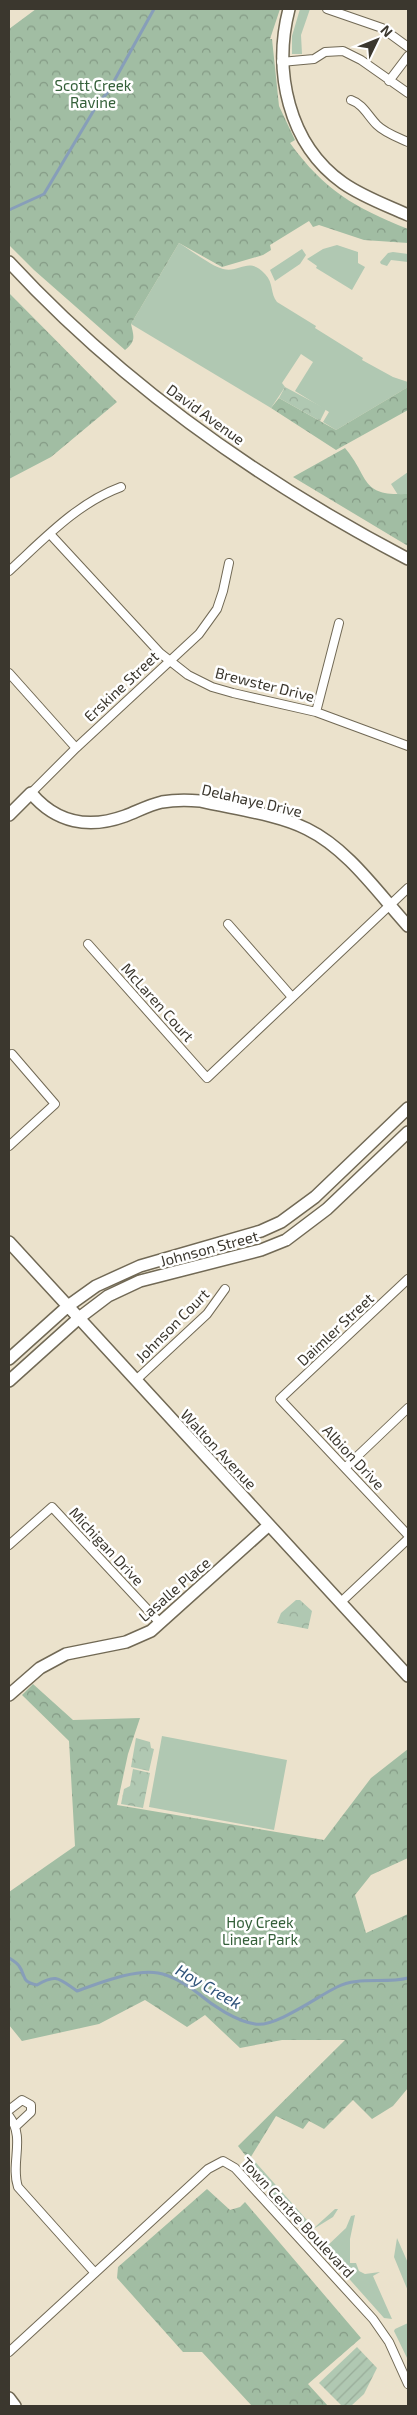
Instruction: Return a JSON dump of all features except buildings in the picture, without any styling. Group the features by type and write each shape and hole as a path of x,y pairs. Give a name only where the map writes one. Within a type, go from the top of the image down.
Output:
{"street":[{"path":"289,9 281,62 288,100 304,139 328,171 358,193 408,215"},
{"path":"328,9 360,18 382,28 408,47"},
{"path":"281,62 314,59 325,52 343,51 361,60 408,94"},
{"path":"389,80 408,56"},
{"path":"351,100 358,103 378,126 408,142"},
{"name":"David Avenue","path":"9,262 50,307 124,371 189,423 305,502 408,559"},
{"path":"9,571 80,509 105,493 121,488"},
{"name":"Brewster Drive","path":"50,534 170,661 188,675 212,687 316,712 408,746"},
{"name":"Erskine Street","path":"9,814 76,748 199,634 217,609 229,563"},
{"path":"316,712 339,623"},
{"path":"9,673 76,748"},
{"name":"Delahaye Drive","path":"31,794 56,816 78,823 108,821 161,802 186,800 200,801 292,822 321,837 336,848 408,926"},
{"path":"228,924 292,997 408,888"},
{"name":"McLaren Court","path":"88,944 207,1078 292,997"},
{"path":"9,1146 55,1104 12,1054"},
{"name":"Johnson Street","path":"9,1359 68,1306 96,1286 140,1266 258,1232 281,1222 315,1196 408,1108"},
{"name":"Johnson Street","path":"9,1381 79,1318 108,1296 140,1281 260,1250 286,1240 327,1209 408,1132"},
{"name":"Walton Avenue","path":"9,1242 408,1676"},
{"name":"Daimler Street","path":"280,1399 408,1278"},
{"name":"Johnson Court","path":"136,1380 207,1314 226,1289"},
{"name":"Albion Drive","path":"280,1399 408,1535"},
{"path":"346,1467 408,1408"},
{"name":"Michigan Drive","path":"9,1545 52,1507 160,1623"},
{"name":"Lasalle Place","path":"9,1695 51,1660 79,1650 108,1647 126,1642 151,1631 269,1526"},
{"path":"341,1602 408,1539"},
{"path":"9,2110 23,2099 31,2105 31,2112 16,2126"},
{"path":"9,2116 16,2126 18,2135 16,2175 18,2187 94,2273"},
{"name":"Town Centre Boulevard","path":"9,2352 209,2168 220,2162 228,2163 373,2319 389,2342 408,2384"},
{"path":"9,2398 15,2406"}],"green space":[{"name":"Scott Creek Ravine","path":"36,9 280,9 270,39 272,39 279,106 295,140 290,143 303,160 328,186 356,205 408,229 408,243 364,240 319,225 313,227 309,221 270,245 271,250 263,255 222,267 179,243 131,324 133,338 131,344 125,350 34,270 9,245 9,29"},
{"path":"300,9 310,9 301,35 302,54 292,54 292,36"},
{"path":"179,243 223,269 229,270 244,266 254,266 259,269 268,277 273,296 277,302 363,358 362,360 393,377 408,382 408,387 336,430 323,422 329,412 295,391 313,362 301,354 282,383 285,387 271,408 131,324"},
{"path":"337,245 358,252 358,263 365,267 352,290 316,268 317,266 307,259 323,249"},
{"path":"302,249 306,255 300,264 275,281 270,270"},
{"path":"388,253 408,254 408,262 391,260 387,266 381,264 380,262"},
{"path":"9,293 117,402 51,457 9,479"},
{"path":"285,387 326,409 320,421 279,398"},
{"path":"408,387 408,410 336,450 271,408 279,398 336,430"},
{"path":"345,448 373,488 392,494 408,494 408,546 293,477"},
{"path":"408,472 408,494 398,495 391,484"},
{"path":"296,1600 300,1600 312,1611 308,1629 277,1623 281,1613"},
{"name":"Hoy Creek Linear Park","path":"33,1684 73,1720 140,1718 128,1754 117,1805 324,1840 371,1778 408,1749 408,1858 371,1875 355,1895 366,1933 408,1914 408,2088 393,2106 372,2119 353,2100 324,2129 309,2121 303,2129 276,2116 249,2160 238,2146 345,2040 282,2040 240,2048 205,2015 187,2027 145,2000 99,2024 22,2041 9,2025 9,1892 75,1846 69,1741 22,1695"},
{"path":"162,1736 287,1760 274,1830 149,1807"},
{"path":"136,1738 150,1742 151,1748 154,1749 149,1771 131,1767"},
{"path":"133,1769 150,1773 143,1808 121,1804 124,1789 130,1786"},
{"path":"251,2157 314,2228 335,2209 338,2209 333,2217 307,2233 246,2165"},
{"path":"207,2189 230,2210 240,2207 245,2202 361,2338 308,2384 328,2406 252,2406 202,2352 183,2352 117,2278 118,2267"},
{"path":"355,2215 350,2239 350,2263 356,2263 359,2271 365,2274 380,2272 373,2276 392,2319 384,2318 327,2254 326,2247 346,2228 351,2216"},
{"path":"397,2238 408,2263 408,2291 394,2257"},
{"path":"408,2323 408,2360 394,2331"},
{"path":"357,2347 377,2368 364,2394 351,2406 342,2406 319,2383"}],"waterway":[{"path":"9,210 44,194 97,105 108,92 154,9"},
{"name":"Hoy Creek","path":"9,1958 18,1965 28,1982 37,1985 54,1978 66,1983 77,1991 138,1973 163,1974 185,1984 225,2012 240,2020 255,2024 274,2021 345,1984 408,1978"}]}
